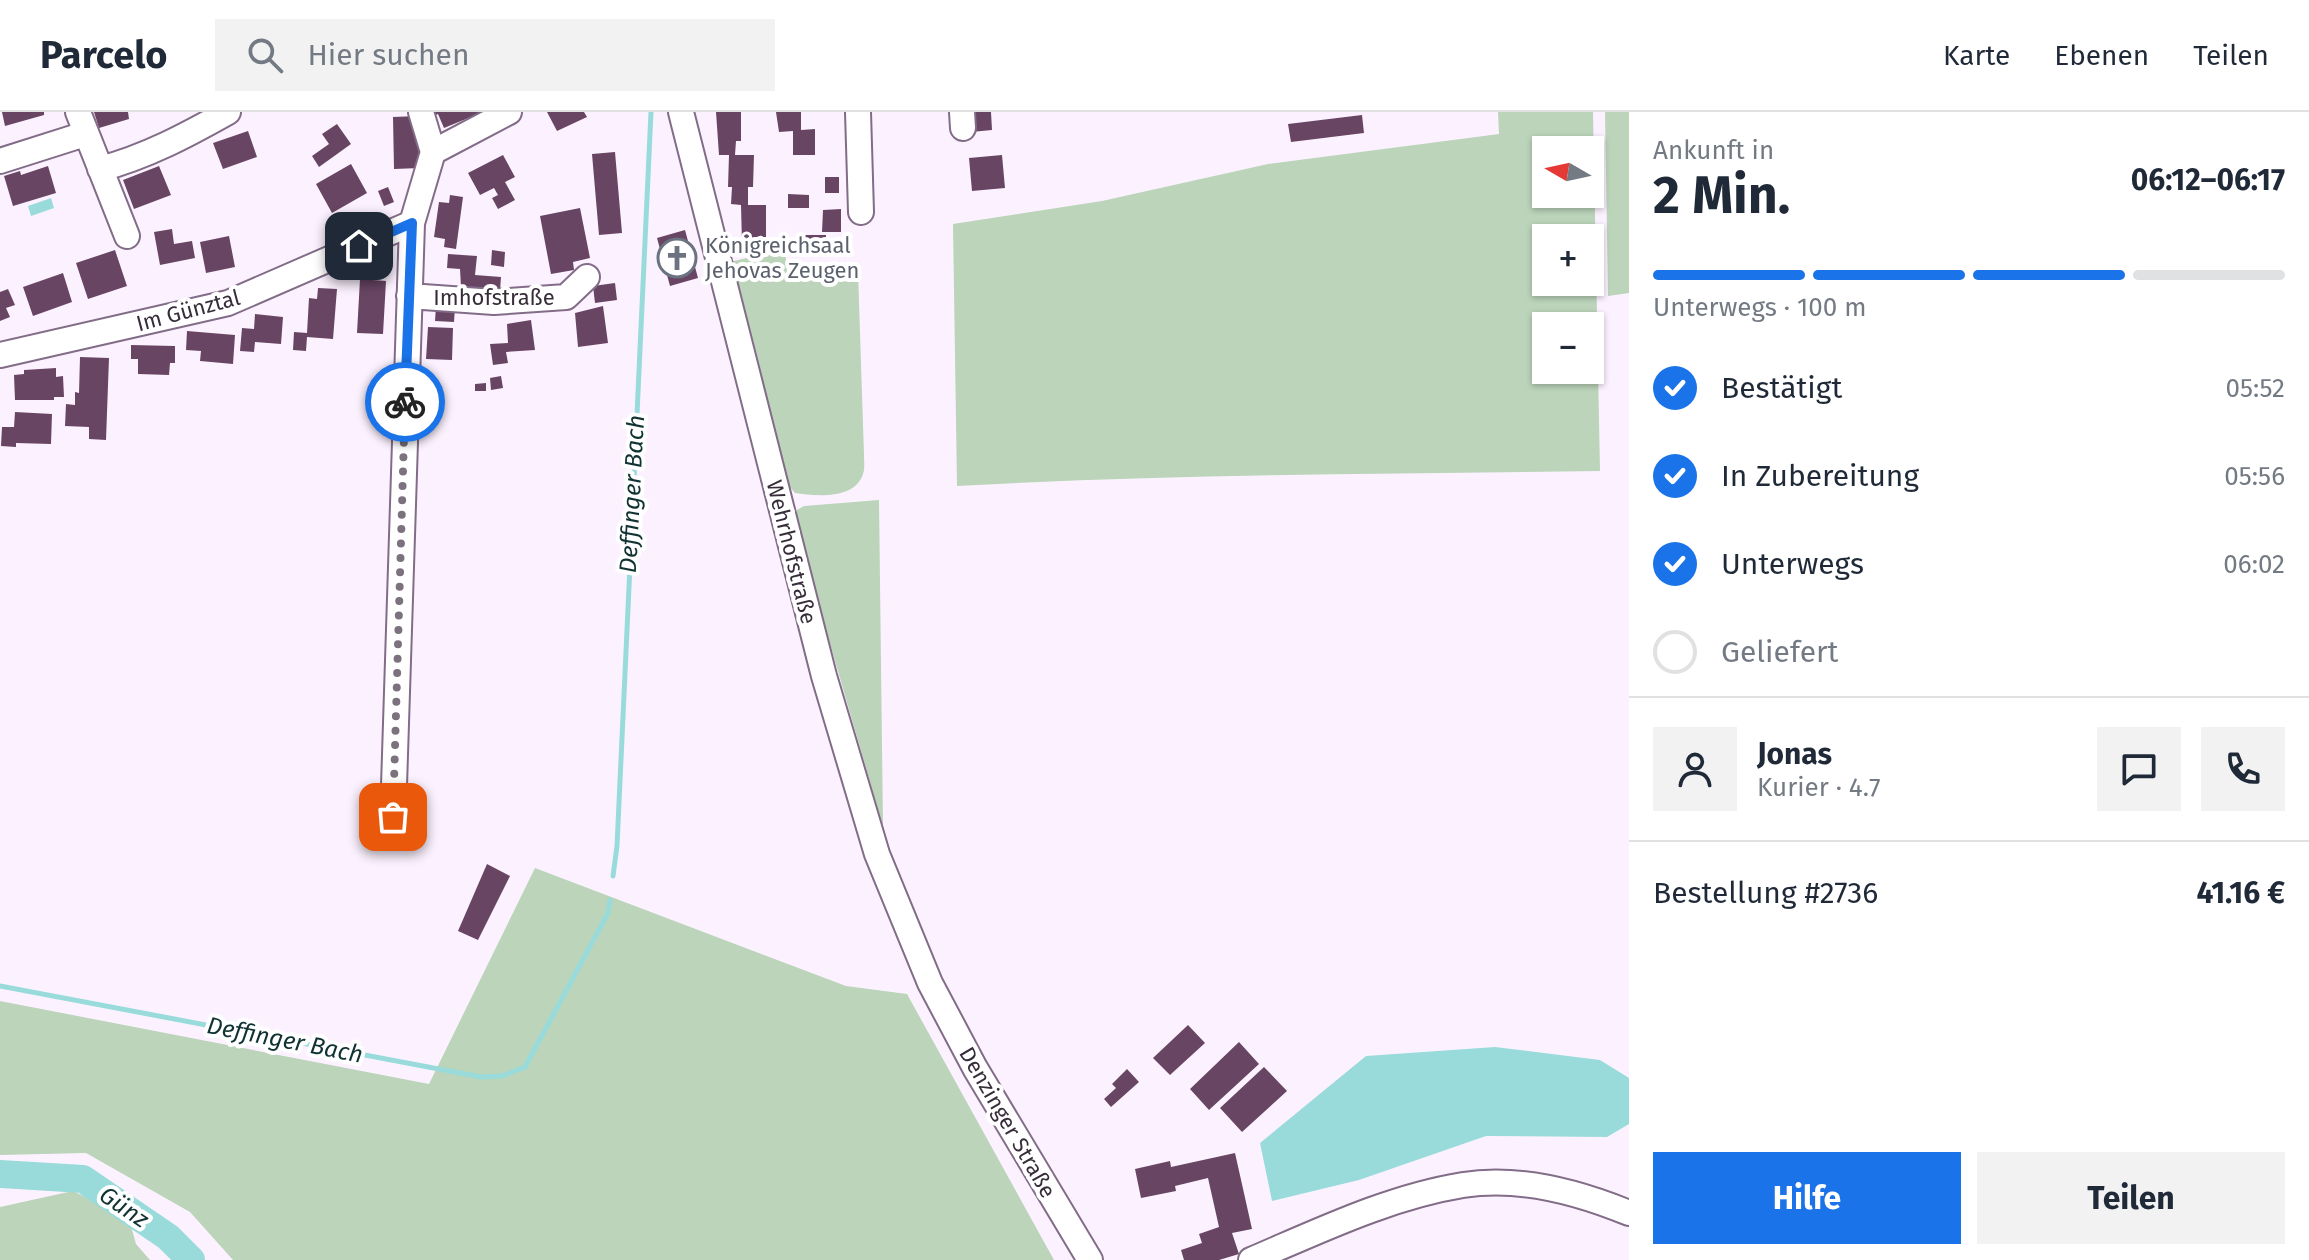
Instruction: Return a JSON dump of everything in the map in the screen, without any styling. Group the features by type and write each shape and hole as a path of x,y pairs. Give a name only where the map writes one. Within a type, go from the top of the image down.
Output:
{"street":[{"path":"100,169 127,162 170,143 228,112"},
{"path":"421,112 433,152 509,112"},
{"name":"Wehrhofstraße","path":"681,112 824,676 877,854 930,983"},
{"path":"858,112 861,212"},
{"path":"0,161 82,123 127,236"},
{"name":"Imhofstraße","path":"393,817 412,223 433,152"},
{"name":"Im Günztal","path":"0,355 228,303 412,223"},
{"name":"Imhofstraße","path":"409,296 494,302 566,297 581,283"},
{"name":"Denzinger Straße","path":"930,983 975,1068 1090,1260"},
{"path":"1251,1260 1408,1197 1465,1184 1518,1184 1564,1192 1629,1213"}],"shaded area":[{"path":"1498,112 1593,112 1593,136 1532,136 1532,208 1595,208 1595,224 1532,224 1532,296 1597,296 1597,312 1532,312 1532,384 1598,384 1600,471 1198,477 957,486 953,224 1102,201 1268,164 1499,134"},
{"path":"1605,112 1629,112 1629,293 1608,296"},
{"path":"51,198 54,208 31,216 28,206"},
{"path":"785,250 787,272 858,271 864,470 859,482 852,488 834,494 795,493 788,485 733,261"},
{"path":"879,500 883,827 797,529 797,510 804,506"},
{"path":"535,868 846,986 907,994 1054,1260 233,1260 190,1212 86,1153 0,1155 0,1001 429,1084"},
{"path":"1495,1047 1600,1060 1629,1078 1629,1124 1607,1137 1486,1136 1359,1180 1272,1201 1260,1143 1366,1056"},
{"path":"73,1191 129,1219 136,1244 150,1260 0,1260 0,1207"}],"building":[{"path":"2,112 44,112 44,115 5,126"},
{"path":"94,112 128,112 129,119 99,128"},
{"path":"429,112 483,112 444,128 438,114 431,117"},
{"path":"547,112 584,112 587,117 557,131"},
{"path":"716,112 741,112 741,141 736,141 735,155 754,155 753,187 748,187 748,205 766,205 766,237 759,237 759,246 742,245 741,205 731,204 729,155 719,155"},
{"path":"776,112 801,112 801,130 815,129 815,155 793,155 793,131 779,132"},
{"path":"970,112 991,112 992,130 971,132"},
{"path":"1362,115 1364,133 1291,142 1288,124"},
{"path":"418,116 420,168 394,169 393,117"},
{"path":"337,124 351,144 319,167 312,156 329,144 322,134"},
{"path":"248,131 257,157 223,169 213,143"},
{"path":"615,152 622,233 599,235 592,154"},
{"path":"503,155 515,177 505,182 515,200 498,209 492,198 498,195 494,188 480,195 468,173"},
{"path":"1002,155 1005,188 972,191 969,158"},
{"path":"351,164 367,193 332,213 316,184"},
{"path":"48,166 56,193 13,206 4,176 20,171 21,175"},
{"path":"159,166 171,195 134,209 123,180"},
{"path":"825,177 839,177 839,193 825,193"},
{"path":"388,187 394,202 384,206 378,191"},
{"path":"788,194 809,195 809,208 788,208"},
{"path":"450,195 463,197 456,249 444,247 445,239 434,237 439,202 449,203"},
{"path":"580,208 590,258 573,262 574,270 551,274 540,216"},
{"path":"841,209 841,232 822,232 823,210"},
{"path":"349,212 357,227 341,235 333,220"},
{"path":"375,215 381,226 372,231 366,221"},
{"path":"172,229 174,244 192,241 195,258 160,265 154,232"},
{"name":"Königreichsaal Jehovas Zeugen","path":"685,230 698,278 670,286 657,238"},
{"path":"802,235 826,235 826,248 803,248"},
{"path":"229,236 235,267 206,273 200,242"},
{"path":"115,250 127,286 88,299 76,263"},
{"path":"492,250 505,252 504,267 491,265"},
{"path":"448,254 477,256 475,275 501,277 500,291 461,287 460,269 447,268"},
{"path":"63,273 72,302 33,316 23,287"},
{"path":"360,279 386,281 383,334 357,333"},
{"path":"615,283 617,300 595,303 593,286"},
{"path":"318,288 337,289 333,339 307,337 306,351 293,350 294,332 307,333 309,298 317,299"},
{"path":"8,289 15,305 6,308 10,317 0,321 0,292"},
{"path":"436,306 455,307 454,322 435,321"},
{"path":"603,306 608,343 578,347 575,313"},
{"path":"255,314 283,317 281,344 255,342 254,352 240,351 242,328 254,329"},
{"path":"531,320 535,350 506,352 508,363 493,365 490,344 508,343 507,324"},
{"path":"428,327 453,328 452,360 426,359"},
{"path":"187,331 235,335 233,364 200,361 201,351 186,350"},
{"path":"131,345 175,346 175,363 170,363 169,375 138,374 138,359 131,359"},
{"path":"80,357 109,358 106,440 89,439 89,427 65,426 66,404 75,405 75,392 79,393"},
{"path":"56,368 56,377 63,376 64,397 15,400 14,375 24,374 24,370"},
{"path":"501,376 503,388 491,390 490,378"},
{"path":"486,383 486,391 475,391 475,384"},
{"path":"15,412 52,414 51,444 1,446 2,427 14,427"},
{"path":"487,864 510,876 478,940 458,931"},
{"path":"1188,1025 1205,1043 1170,1075 1153,1058"},
{"path":"1239,1042 1259,1064 1209,1110 1190,1089"},
{"path":"1264,1067 1287,1091 1242,1132 1220,1108"},
{"path":"1127,1069 1139,1082 1111,1107 1104,1099 1116,1088 1112,1084"},
{"path":"1235,1153 1252,1229 1232,1233 1239,1254 1219,1260 1184,1260 1181,1250 1202,1243 1199,1234 1219,1227 1208,1178 1175,1186 1176,1191 1141,1198 1135,1169 1170,1161 1171,1167"}],"waterway":[{"name":"Deffinger Bach","path":"613,876 617,846 651,112"},
{"name":"Deffinger Bach","path":"0,986 481,1077 502,1076 525,1067 608,913 610,900"},
{"name":"Günz","path":"0,1174 83,1179 168,1237 191,1260"}],"way so far":[{"path":"393,817 405,402"}],"place":[{"name":"Königreichsaal Jehovas Zeugen","path":"677,258"}],"route":[{"path":"359,246 412,223 405,402"}]}
